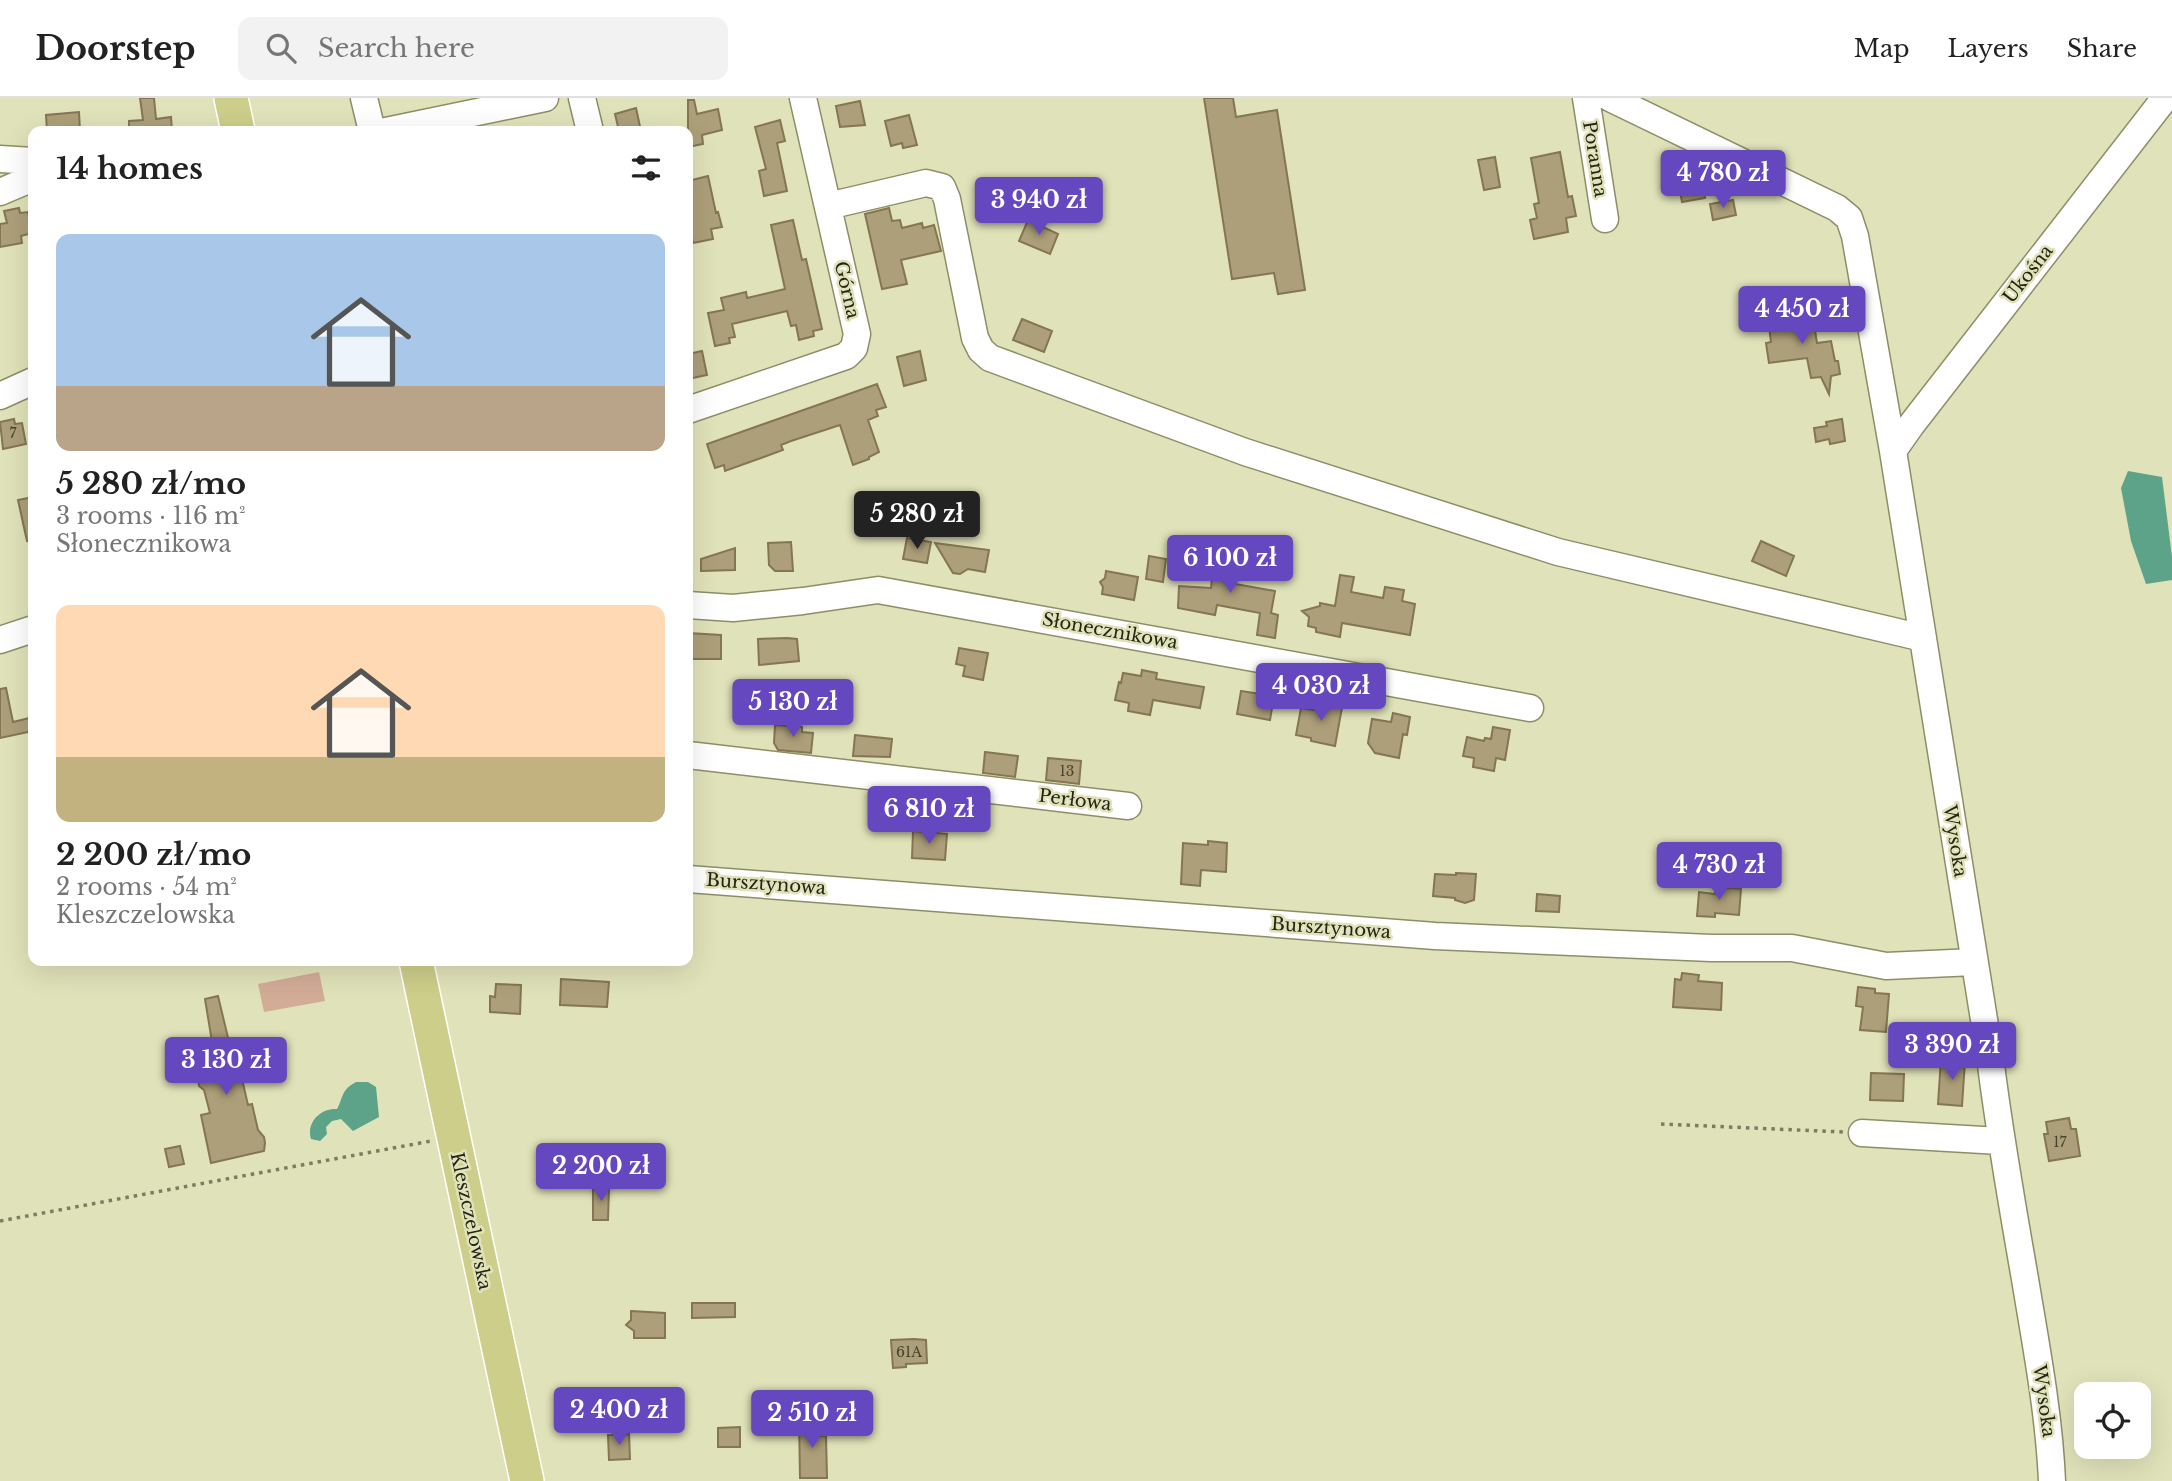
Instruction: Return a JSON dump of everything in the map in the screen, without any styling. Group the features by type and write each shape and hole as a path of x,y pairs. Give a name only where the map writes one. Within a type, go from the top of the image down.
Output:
{"main road":[{"path":"230,98 237,126"},
{"name":"Kleszczelowska","path":"417,966 527,1481"}],"street":[{"path":"364,98 371,126"},
{"path":"410,126 545,98"},
{"path":"582,98 589,126"},
{"name":"Górna","path":"693,408 846,356 854,348 858,334 803,98"},
{"name":"Poranna","path":"1586,98 1605,219"},
{"name":"Wysoka","path":"1610,98 1837,208 1849,218 1855,236 1923,638 1990,1057 2000,1142 2037,1351 2050,1441 2052,1481"},
{"name":"Ukośna","path":"1893,452 2165,98"},
{"path":"0,159 28,161"},
{"path":"0,192 28,180"},
{"path":"828,205 926,183 942,187 947,199 975,338 981,350 990,358 1245,452 1558,552 1923,638"},
{"path":"0,397 28,383"},
{"name":"Słonecznikowa","path":"693,605 733,608 877,590 1530,708"},
{"path":"0,640 28,631"},
{"name":"Perłowa","path":"693,756 1128,806"},
{"name":"Bursztynowa","path":"693,879 1435,936 1711,948 1792,948 1886,966 1974,962"},
{"path":"1862,1133 2000,1142"}],"path":[{"path":"1661,1124 1862,1133"},
{"path":"0,1221 454,1137"}],"shaded area":[{"path":"2128,471 2162,477 2172,557 2172,580 2146,584 2131,541 2121,488"},
{"path":"319,972 325,1001 264,1012 258,984"},
{"path":"356,1082 368,1082 376,1087 379,1117 353,1131 341,1119 332,1121 326,1127 327,1134 320,1141 311,1139 311,1127 316,1118 325,1111 337,1109 345,1091"}],"building":[{"path":"140,98 154,98 156,119 171,117 172,126 129,126 129,121 143,120"},
{"path":"1204,98 1233,98 1236,117 1277,110 1305,290 1278,294 1274,273 1232,279"},
{"path":"688,100 694,100 697,114 718,109 722,130 702,135 703,144 693,146 693,126 688,126"},
{"path":"860,101 865,125 840,127 836,106"},
{"path":"636,108 640,126 618,126 615,114"},
{"path":"79,112 80,126 47,126 46,115"},
{"path":"909,115 917,145 903,148 902,143 891,146 885,121"},
{"path":"780,120 785,141 777,143 787,191 764,196 759,171 766,169 755,127"},
{"path":"1560,152 1568,197 1572,196 1576,216 1566,218 1568,232 1534,239 1530,220 1537,218 1534,204 1539,203 1531,158"},
{"path":"1495,157 1500,187 1484,190 1478,160"},
{"path":"1697,175 1698,180 1702,180 1705,198 1682,202 1678,179"},
{"path":"708,176 722,227 711,229 713,239 693,243 693,180"},
{"path":"1733,200 1736,215 1713,220 1710,204"},
{"path":"19,208 20,213 28,212 28,234 21,236 22,243 0,247 0,224 7,223 4,211"},
{"path":"889,208 892,221 900,220 902,228 922,223 923,228 934,225 941,251 901,260 907,284 882,289 865,214"},
{"path":"793,220 802,260 806,259 822,329 813,331 814,336 799,340 796,325 791,326 787,311 732,324 735,337 729,338 730,343 715,346 708,313 724,310 721,298 746,292 747,298 785,289 771,225"},
{"path":"1028,220 1058,234 1050,254 1019,241"},
{"path":"1812,312 1817,343 1831,341 1835,361 1838,361 1840,374 1831,376 1829,394 1821,377 1811,378 1807,358 1769,363 1766,343 1771,342 1768,319"},
{"path":"1022,319 1052,331 1044,352 1013,340"},
{"path":"702,351 707,375 693,378 693,353"},
{"path":"920,351 926,380 904,386 897,357"},
{"path":"877,384 886,407 876,410 878,416 868,420 879,452 869,459 853,465 840,425 781,445 783,450 725,471 724,465 715,468 707,444"},
{"path":"14,419 15,424 22,423 26,444 3,449 0,422"},
{"path":"1842,419 1845,441 1830,444 1829,439 1816,442 1814,428"},
{"path":"28,498 28,541 27,541 18,500"},
{"path":"907,538 931,542 927,563 903,559"},
{"path":"1761,541 1794,556 1786,576 1752,561"},
{"path":"791,542 793,571 775,571 769,565 768,543"},
{"path":"935,543 989,550 985,572 968,569 960,574 953,573"},
{"path":"1207,544 1229,548 1224,582 1275,591 1271,613 1278,615 1275,638 1257,635 1260,613 1217,605 1215,615 1178,608 1179,586 1211,588 1214,559 1206,557"},
{"path":"735,548 735,570 701,571 701,559"},
{"path":"1149,556 1166,559 1163,582 1146,579"},
{"path":"1106,571 1138,577 1134,600 1102,594 1103,587 1100,582 1105,578"},
{"path":"1340,575 1354,577 1351,592 1383,598 1385,587 1404,590 1402,601 1415,604 1410,635 1342,623 1340,637 1316,632 1316,628 1308,626 1309,617 1302,611 1320,606 1320,603 1335,606"},
{"path":"693,633 721,635 721,659 693,659"},
{"path":"758,639 797,639 799,661 759,665"},
{"path":"959,648 988,653 983,680 963,676 965,666 956,664"},
{"path":"1142,670 1157,673 1156,679 1204,687 1200,708 1153,700 1150,715 1128,711 1129,703 1115,700 1119,682 1121,683 1123,673 1141,676"},
{"path":"6,688 13,722 28,718 28,732 0,738 0,689"},
{"path":"1241,691 1274,696 1270,720 1237,714"},
{"path":"1326,699 1343,702 1335,746 1296,735 1301,708 1324,712"},
{"path":"1393,713 1410,717 1407,735 1403,734 1399,758 1375,753 1368,743 1372,719 1391,722"},
{"path":"775,725 802,727 802,732 813,733 811,753 778,750 774,743"},
{"path":"1493,727 1510,730 1505,760 1496,758 1494,771 1473,767 1474,758 1463,756 1467,737 1484,741 1485,738 1491,739"},
{"path":"855,735 892,739 890,757 853,756"},
{"path":"985,752 1018,756 1015,777 983,773"},
{"path":"1048,758 1081,761 1079,784 1046,780"},
{"path":"913,831 947,834 945,860 912,858"},
{"path":"1208,841 1227,843 1226,872 1201,870 1200,886 1181,884 1183,843 1208,845"},
{"path":"1435,874 1476,874 1474,900 1465,903 1455,898 1433,896"},
{"path":"1715,887 1741,889 1739,915 1715,913 1715,917 1697,916 1699,892 1715,894"},
{"path":"1537,894 1560,896 1559,912 1536,911"},
{"path":"1682,973 1699,975 1698,981 1722,983 1721,1010 1673,1007 1675,979 1681,980"},
{"path":"561,979 609,982 607,1007 560,1005"},
{"path":"496,984 521,985 520,1014 490,1012 490,996 495,997"},
{"path":"1858,987 1875,989 1875,993 1889,994 1886,1032 1860,1030 1863,1007 1856,1006"},
{"path":"218,996 235,1067 239,1066 248,1105 252,1104 258,1130 265,1143 264,1151 211,1163 201,1115 210,1113 204,1090 199,1086 198,1079 201,1075 197,1058 214,1054 205,999"},
{"path":"1941,1059 1965,1061 1962,1106 1938,1104"},
{"path":"1871,1073 1904,1074 1903,1101 1870,1100"},
{"path":"2069,1118 2071,1129 2076,1129 2080,1156 2049,1161 2044,1134 2048,1134 2046,1122"},
{"path":"180,1146 184,1164 169,1167 165,1149"},
{"path":"593,1187 609,1187 608,1220 593,1220"},
{"path":"692,1303 735,1303 735,1317 692,1318"},
{"path":"631,1311 665,1313 665,1338 634,1338 634,1331 626,1325 631,1320"},
{"path":"891,1340 926,1340 927,1363 893,1368"},
{"path":"819,1417 819,1436 826,1436 827,1478 800,1478 799,1418"},
{"path":"740,1427 740,1447 718,1447 718,1428"},
{"path":"629,1434 630,1459 609,1460 608,1435"}]}
